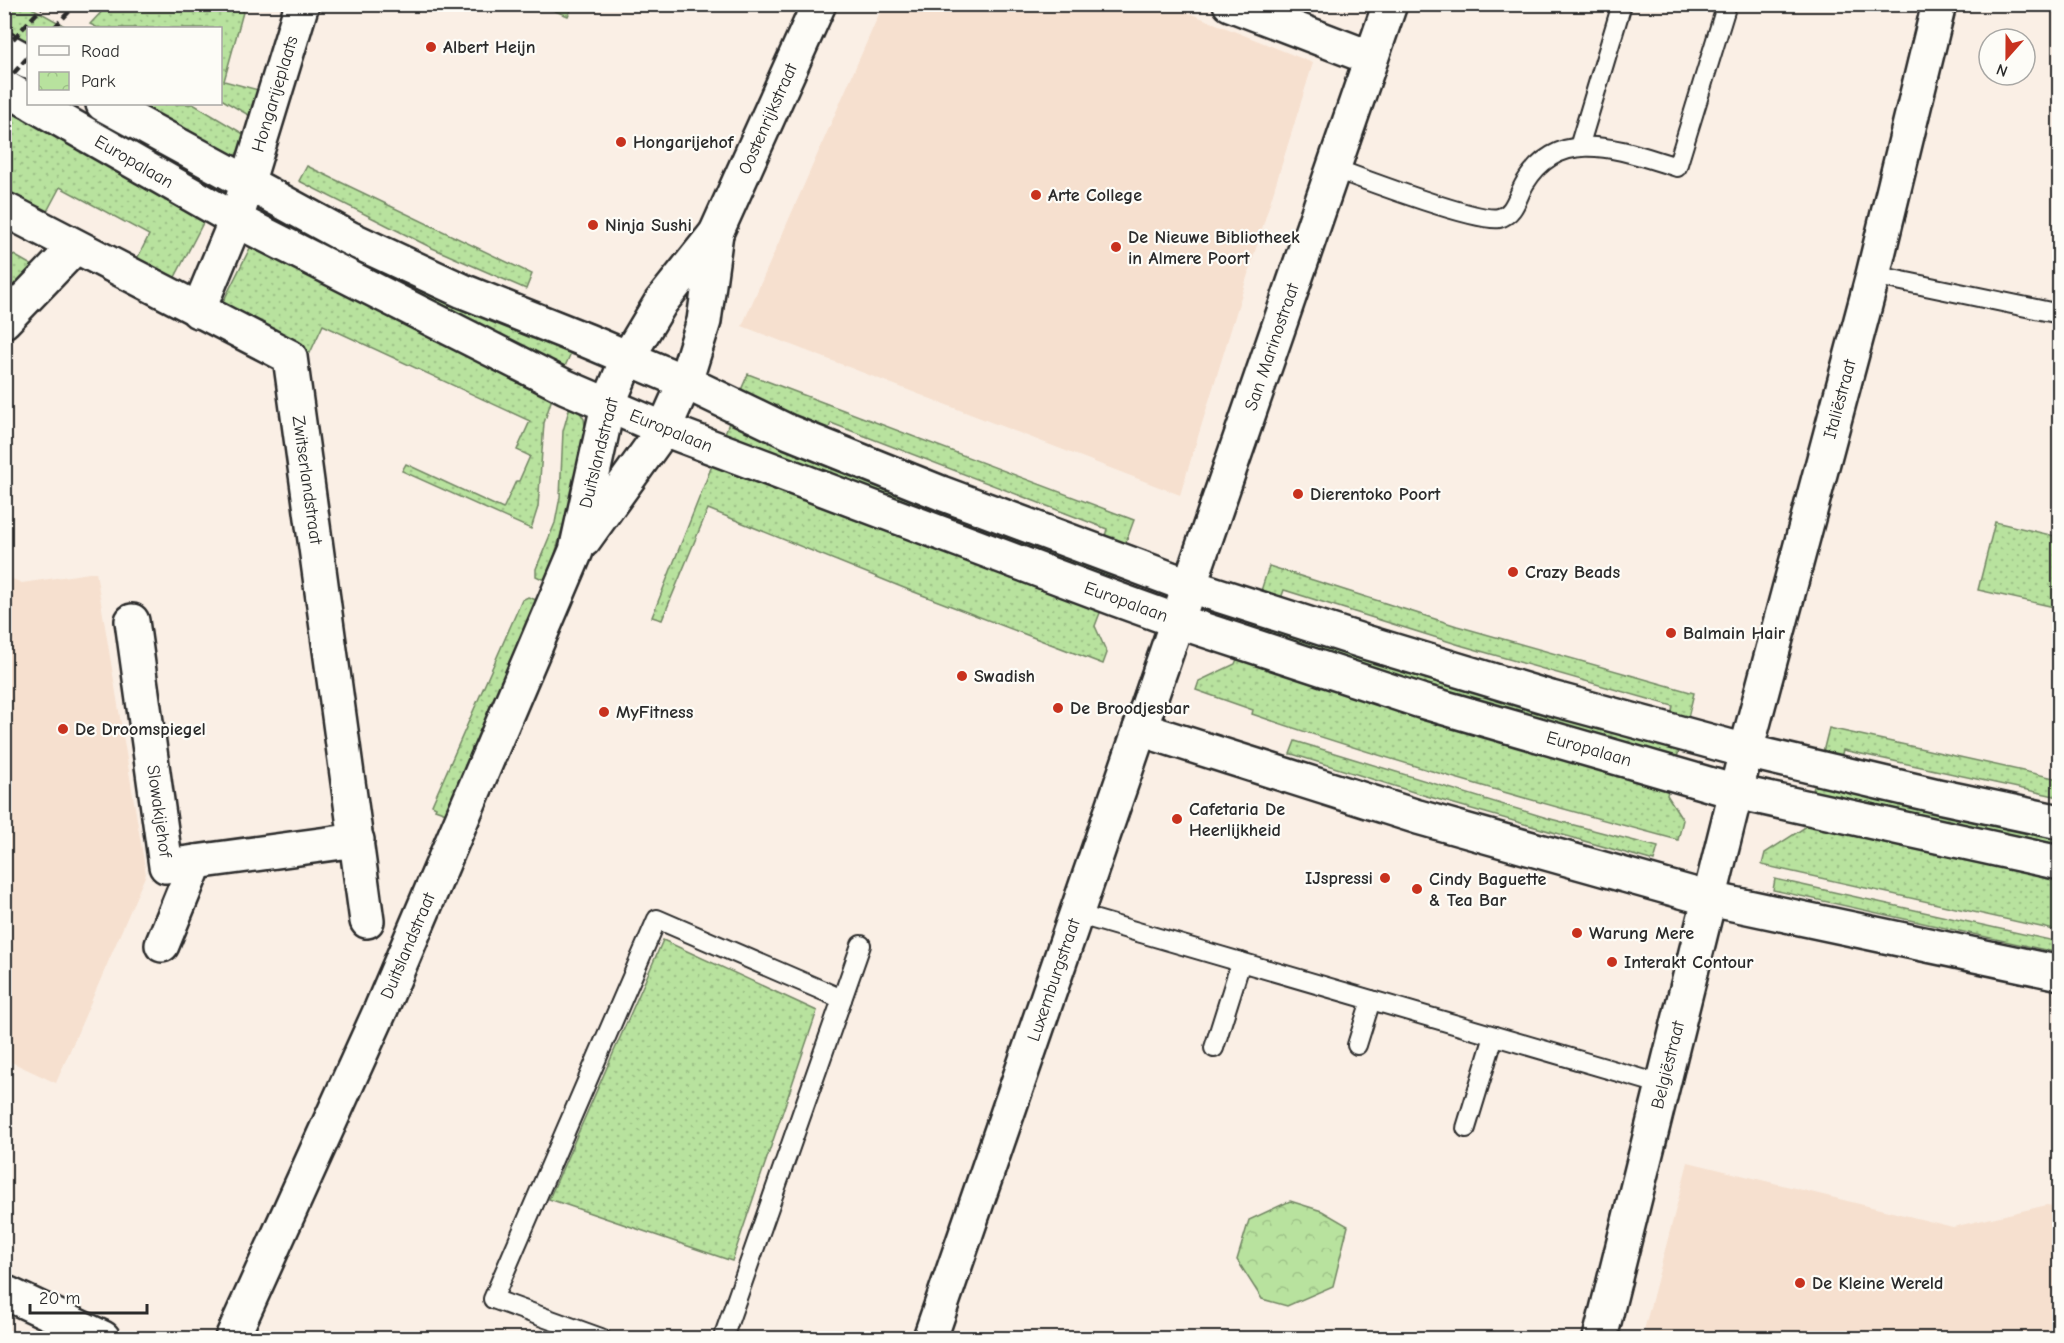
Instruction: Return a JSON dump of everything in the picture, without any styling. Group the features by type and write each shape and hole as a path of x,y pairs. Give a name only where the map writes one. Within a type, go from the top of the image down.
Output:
{"street":[{"name":"Hongarijeplaats","path":"248,184 302,4"},
{"name":"Oostenrijkstraat","path":"628,357 661,302 716,233 819,4"},
{"path":"1230,4 1371,58"},
{"name":"San Marinostraat","path":"1177,621 1390,4"},
{"name":"Italiëstraat","path":"1736,792 1873,275 1939,4"},
{"path":"4,49 27,61"},
{"path":"4,87 27,100"},
{"name":"Europalaan","path":"35,105 236,220 538,373 664,429 1177,621 1421,701 1736,792 2060,863"},
{"name":"Europalaan","path":"105,105 349,238 463,291 628,357 789,432 941,493 1190,585 1365,642 1551,698 1746,751 2060,822"},
{"path":"198,311 236,220 248,184"},
{"name":"Zwitserlandstraat","path":"6,210 290,357 367,921"},
{"name":"Oostenrijkstraat","path":"685,382 704,321 716,233"},
{"path":"4,321 75,247"},
{"name":"Duitslandstraat","path":"232,1338 381,1009 576,551 608,405 628,357"},
{"name":"Duitslandstraat","path":"576,551 664,429 685,382"},
{"name":"Slowakijehof","path":"132,621 166,866 357,840"},
{"name":"Luxemburgstraat","path":"930,1338 1177,621"},
{"path":"1140,729 1418,817 1710,899 2060,973"},
{"name":"Belgiëstraat","path":"1600,1338 1736,792"},
{"name":"Slowakijehof","path":"162,945 196,862"},
{"path":"4,1292 103,1338"}],"lane":[{"path":"1579,147 1622,4"},
{"path":"1333,168 1436,204 1491,219 1507,215 1526,183 1542,163 1561,151 1579,147 1606,146 1677,167 1726,4"},
{"path":"1873,275 2060,314"},
{"path":"1076,914 1663,1085"},
{"path":"601,1338 493,1299 657,919 842,999"},
{"path":"723,1338 861,945"},
{"path":"1214,1048 1241,962"},
{"path":"1357,1045 1371,1000"},
{"path":"1466,1128 1494,1036"}],"shaded area":[{"name":"Arte College","path":"883,5 1169,5 1313,63 1180,495 742,326"},
{"name":"De Droomspiegel","path":"96,572 146,874 56,1083 5,1059 5,576 22,583"},
{"name":"De Kleine Wereld","path":"1688,1162 1953,1227 2047,1205 2059,1207 2059,1338 1642,1338"}],"green space":[{"path":"5,4 27,5 66,27 27,27 27,44 5,31"},
{"path":"108,5 245,5 224,81 262,91 250,116 222,100 222,27 96,27 90,24"},
{"path":"540,5 573,5 568,16"},
{"path":"4,105 206,217 172,283 135,263 149,235 60,187 45,215 5,193"},
{"path":"134,105 195,105 247,136 233,160"},
{"path":"307,166 532,274 526,289 430,247 299,181"},
{"path":"280,215 574,346 563,371 275,228"},
{"path":"254,240 555,389 544,423 538,507 531,529 402,471 406,464 503,509 530,456 517,450 530,421 323,325 310,353 220,308"},
{"path":"5,250 33,266 5,297"},
{"path":"748,374 1134,520 1123,550 1103,543 1107,529 831,423 825,437 738,397"},
{"path":"572,399 584,419 587,441 548,579 544,580 536,576 536,569 555,523 560,497 563,431"},
{"path":"732,415 1116,568 1109,587 722,441"},
{"path":"713,463 1103,605 1095,626 1107,653 1103,664 909,590 708,509 662,620 652,617"},
{"path":"1995,522 2059,537 2059,608 1978,590"},
{"path":"1269,566 1457,626 1694,693 1686,726 1670,721 1673,706 1463,646 1284,590 1279,604 1259,597"},
{"path":"528,597 539,601 446,813 435,809 436,807 432,805 522,600"},
{"path":"1253,615 1681,744 1675,764 1246,634"},
{"path":"1240,652 1670,783 1667,795 1683,820 1678,840 1358,749 1252,714 1253,710 1196,690 1199,681 1235,664"},
{"path":"1829,728 2059,779 2059,797 1843,750 1839,764 1821,760"},
{"path":"1295,741 1547,818 1658,847 1654,861 1423,795 1290,754"},
{"path":"1816,779 2059,833 2059,854 1811,798"},
{"path":"1807,817 2059,872 2059,931 1762,865 1765,853 1804,828"},
{"path":"1775,879 2059,942 2059,953 1773,890"},
{"path":"663,940 817,1011 732,1261 549,1199"},
{"path":"1290,1201 1322,1211 1348,1226 1333,1286 1287,1306 1262,1299 1237,1260 1249,1220"}],"railway":[{"path":"4,49 45,4"},
{"path":"55,27 76,4"},
{"path":"4,84 27,58"}],"place":[{"name":"Albert Heijn","path":"431,47"},
{"name":"Hongarijehof","path":"621,142"},
{"name":"Arte College","path":"1036,195"},
{"name":"Ninja Sushi","path":"593,225"},
{"name":"De Nieuwe Bibliotheek in Almere Poort","path":"1116,247"},
{"name":"Dierentoko Poort","path":"1298,494"},
{"name":"Crazy Beads","path":"1513,572"},
{"name":"Balmain Hair","path":"1671,633"},
{"name":"Swadish","path":"962,676"},
{"name":"De Broodjesbar","path":"1058,708"},
{"name":"MyFitness","path":"604,712"},
{"name":"De Droomspiegel","path":"63,729"},
{"name":"Cafetaria De Heerlijkheid","path":"1177,819"},
{"name":"IJspressi","path":"1385,878"},
{"name":"Cindy Baguette & Tea Bar","path":"1417,889"},
{"name":"Warung Mere","path":"1577,933"},
{"name":"Interakt Contour","path":"1612,962"},
{"name":"De Kleine Wereld","path":"1800,1283"}]}
